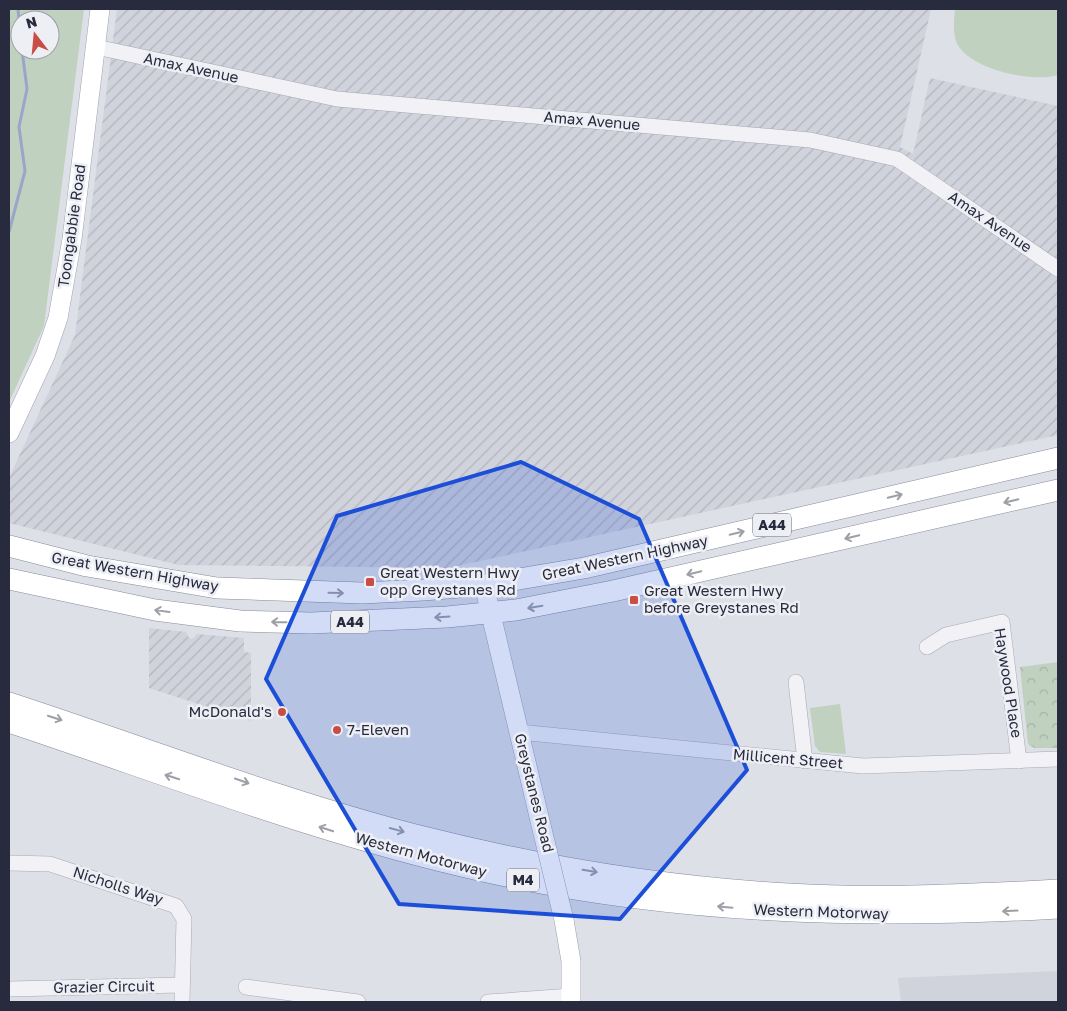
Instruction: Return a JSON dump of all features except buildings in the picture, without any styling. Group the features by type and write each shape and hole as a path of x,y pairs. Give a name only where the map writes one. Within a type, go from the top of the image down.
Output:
{"highway":[{"name":"Great Western Highway","path":"9,546 87,566 217,588 362,593 484,585 584,568 1058,458"},
{"name":"Great Western Highway","path":"9,579 155,610 240,621 383,621 490,613 546,605 613,591 1058,490"},
{"name":"Western Motorway","path":"9,703 361,820 533,862 674,883 789,894 923,896 1058,890"},
{"name":"Western Motorway","path":"9,722 363,840 474,869 575,890 671,902 801,913 944,914 1058,908"}],"main road":[{"name":"Toongabbie Road","path":"9,433 45,356 58,318 72,239 100,9"},
{"name":"Greystanes Road","path":"484,585 570,946 570,999"}],"street":[{"name":"Amax Avenue","path":"96,47 338,99 810,140 897,159 1058,269"},
{"name":"Haywood Place","path":"927,647 946,635 1002,622 1020,761"},
{"path":"796,682 805,761"},
{"name":"Millicent Street","path":"519,732 863,766 1058,759"},
{"name":"Nicholls Way","path":"9,863 50,864 176,906 184,919 182,985"},
{"path":"182,985 182,1002"},
{"name":"Grazier Circuit","path":"9,989 182,985"},
{"path":"246,987 303,999 358,1002"},
{"path":"488,1002 570,999"}],"highlighted area":[{"path":"521,462 639,519 747,770 620,919 399,904 266,679 337,516"}],"shaded area":[{"path":"117,9 931,9 900,147 913,154 930,78 1058,106 1058,435 448,568 179,565 9,523 9,478 75,335"},
{"path":"149,628 186,632 189,638 192,639 197,634 244,638 244,652 251,653 251,721 149,688"},
{"path":"1058,971 1058,1002 901,1002 898,978"}],"green space":[{"path":"9,9 84,9 44,326 9,402"},
{"path":"955,9 1058,9 1058,75 1034,77 1005,73 978,62 967,55 959,47 955,38"},
{"path":"1058,662 1058,748 1034,748 1028,744 1020,667"},
{"path":"840,704 846,754 820,752 815,746 810,708"}],"waterway":[{"path":"9,232 25,171 19,127 27,89 23,60"}],"place":[{"name":"Great Western Hwy opp Greystanes Rd","path":"370,582"},
{"name":"Great Western Hwy before Greystanes Rd","path":"634,600"},
{"name":"McDonald's","path":"282,712"},
{"name":"7-Eleven","path":"337,730"}]}
